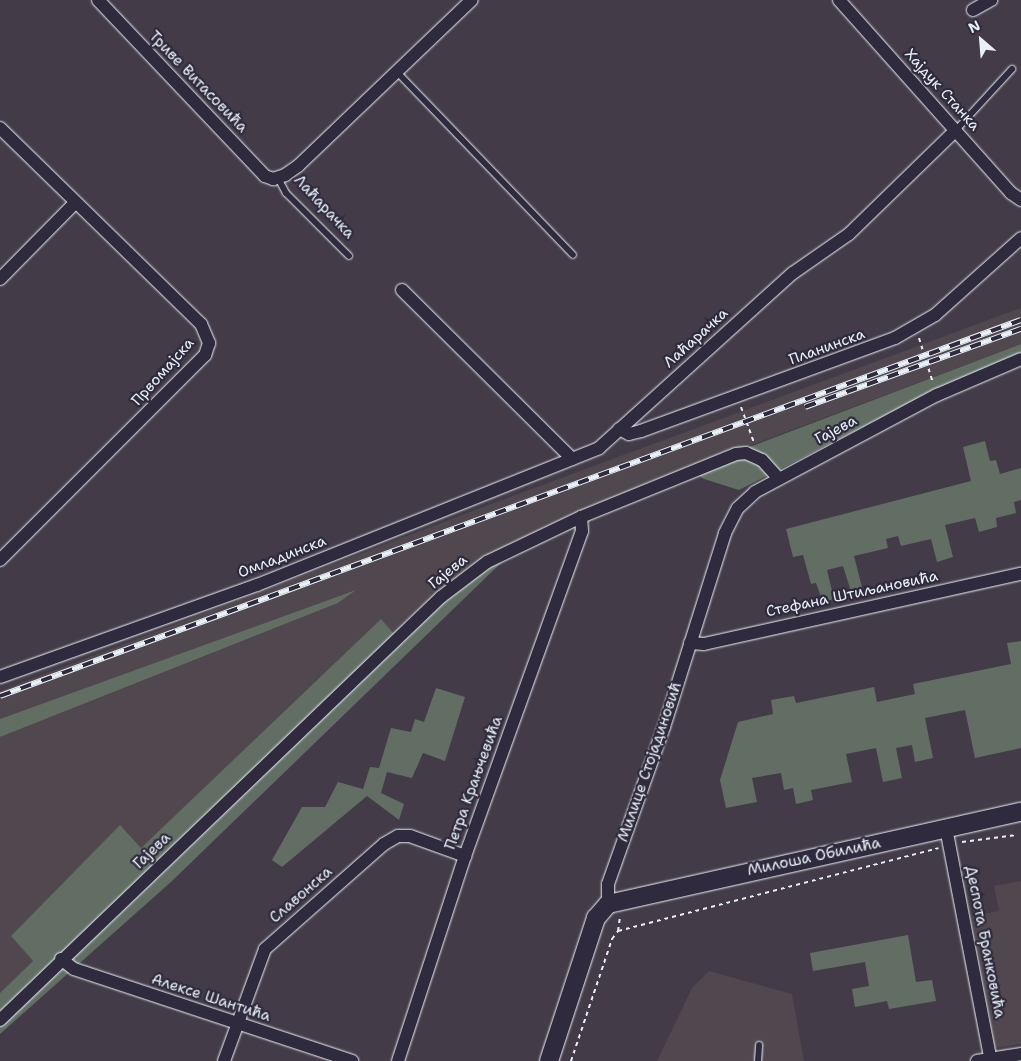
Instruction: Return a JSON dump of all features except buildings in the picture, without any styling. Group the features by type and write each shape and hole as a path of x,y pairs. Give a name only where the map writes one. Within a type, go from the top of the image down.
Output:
{"street":[{"name":"Триве Витасовића","path":"98,0 265,176 278,178"},
{"path":"278,178 298,166 472,0"},
{"name":"Хајдук Станка","path":"839,0 1011,193 1021,200"},
{"path":"973,10 991,0"},
{"name":"Првомајска","path":"0,128 201,324 207,333 208,346 205,355 0,560"},
{"name":"Лаћарачка","path":"572,459 599,448 793,273 849,234 956,130"},
{"path":"0,279 75,203"},
{"name":"Планинска","path":"618,429 632,434 883,344 916,328 1021,238"},
{"path":"402,290 572,459"},
{"name":"Гајева","path":"778,479 937,395 1021,359"},
{"name":"Гајева","path":"0,1020 441,597 487,562 581,517 730,456 746,453 759,459"},
{"name":"Омладинска","path":"0,677 257,586 572,459"},
{"path":"759,459 778,479"},
{"name":"Милице Стојадиновић","path":"608,904 608,884 731,518 745,500 778,479"},
{"name":"Петра Крањчевића","path":"398,1061 465,856 582,531 581,517"},
{"name":"Стефана Штиљановића","path":"690,644 704,644 1021,574"},
{"name":"Милоша Обилића","path":"608,904 948,837 1021,812"},
{"name":"Славонска","path":"224,1061 264,949 389,840 410,836 465,856"},
{"name":"Деспота Бранковића","path":"948,837 991,1060"},
{"path":"549,1061 596,918 608,904"},
{"name":"Алексе Шантића","path":"62,959 74,969 352,1061"},
{"path":"977,1061 1021,1054"}],"lane":[{"name":"Лаћарачка","path":"956,130 1012,69"},
{"path":"396,71 574,255"},
{"name":"Лаћарачка","path":"278,178 286,193 348,256"},
{"path":"758,1061 759,1045"}],"path":[{"path":"916,328 937,395"},
{"path":"738,397 759,459"},
{"path":"571,1061 612,939 618,931 948,837 1017,835"}],"shaded area":[{"path":"1021,308 1021,344 733,452 470,568 393,634 380,620 141,848 120,826 11,936 33,961 0,993 0,737 338,603 354,591 0,719 0,691 491,504"},
{"path":"1021,344 1021,354 908,404 739,490 704,479 689,470"},
{"path":"985,441 990,461 996,460 1000,474 1021,468 1021,500 1014,502 1016,513 996,518 997,527 979,532 975,518 945,525 953,557 937,562 931,539 901,546 898,536 886,539 888,548 854,556 864,595 853,598 843,566 827,570 834,599 823,602 816,583 811,584 803,555 793,557 786,529 971,481 963,447"},
{"path":"530,535 172,881 0,1034 0,993 33,961 11,936 120,825 141,848 381,619 393,633 470,568"},
{"path":"356,590 338,603 0,737 0,719"},
{"path":"1021,641 1021,748 975,758 965,710 925,718 933,758 915,762 912,745 896,748 902,778 883,782 876,748 846,754 852,782 811,790 813,800 796,804 793,788 784,790 781,773 752,778 757,802 726,808 720,780 738,722 773,714 771,700 794,696 796,703 874,687 877,702 915,694 913,684 1011,664 1007,643"},
{"path":"436,688 465,697 445,761 423,753 412,778 387,772 381,793 404,804 399,820 367,796 282,867 272,860 302,807 325,807 338,782 363,789 370,767 379,768 391,728 411,732 415,719 424,722"},
{"path":"1021,881 1021,1044 995,1048 972,916 999,911 994,886"},
{"path":"908,935 916,982 932,980 936,1001 889,1009 887,1001 855,1007 852,989 869,986 865,962 813,971 810,953"},
{"path":"709,971 792,994 804,1061 657,1061 692,988"}],"railway":[{"path":"0,696 1021,320"},
{"path":"805,407 1021,329"}]}
